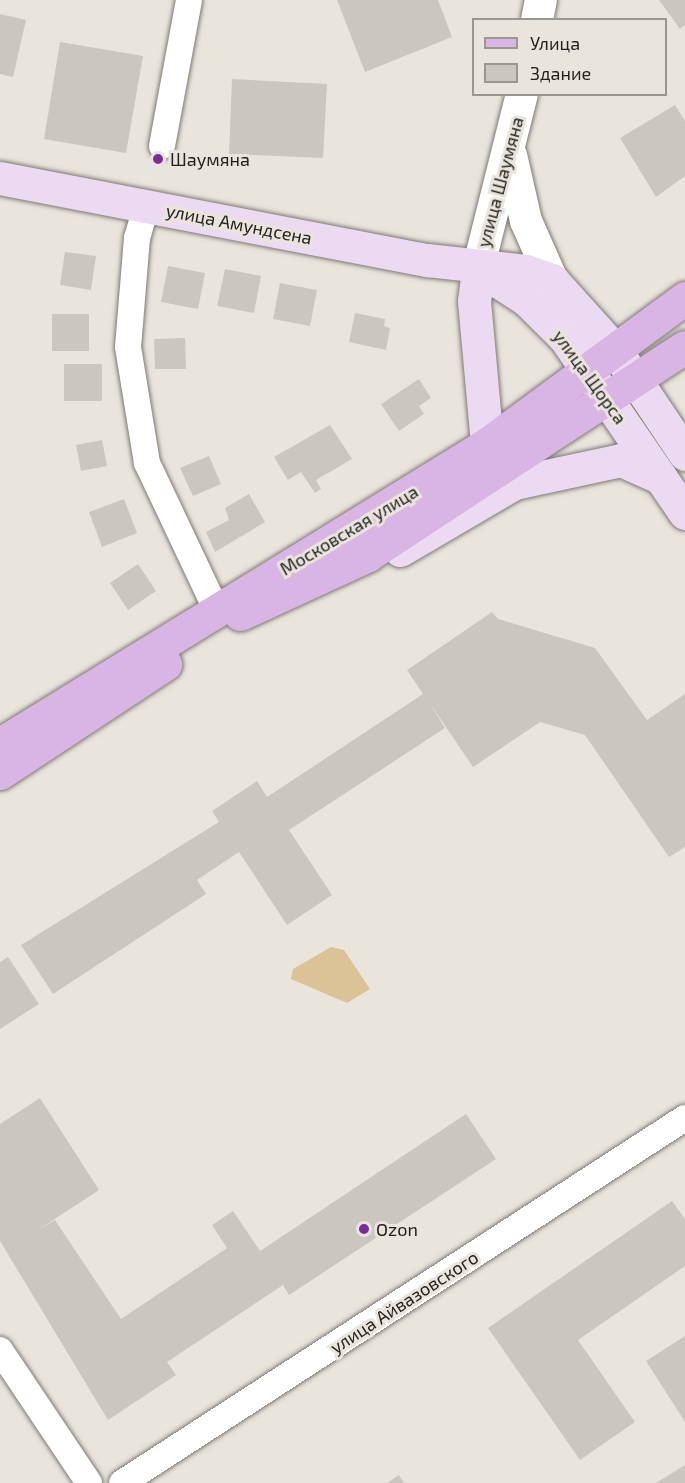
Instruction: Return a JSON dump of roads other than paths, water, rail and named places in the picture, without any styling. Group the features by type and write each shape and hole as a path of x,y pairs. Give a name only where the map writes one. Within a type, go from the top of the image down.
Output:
{"main road":[{"name":"улица Амундсена","path":"0,178 478,268"},
{"path":"487,444 474,301 478,268 526,271 552,280"},
{"name":"улица Щорса","path":"478,268 547,318 589,372 685,513"},
{"name":"улица Щорса","path":"552,280 616,351 685,454"},
{"name":"Московская улица","path":"0,744 215,608 339,538 487,444 589,372 685,298"},
{"name":"Московская улица","path":"0,773 202,634 368,555 608,401 685,347"},
{"path":"368,555 404,550 514,483 621,460 662,478"}],"street":[{"path":"162,146 189,0"},
{"path":"537,18 541,0"},
{"name":"улица Шаумяна","path":"478,268 490,212 511,155 522,96"},
{"path":"511,155 526,221 552,280"},
{"path":"146,207 137,238 128,347 147,463 215,608"},
{"name":"улица Айвазовского","path":"122,1483 685,1119"},
{"path":"0,1350 89,1483"}],"place":[{"name":"Шаумяна","path":"158,159"},
{"name":"Ozon","path":"364,1229"}]}
